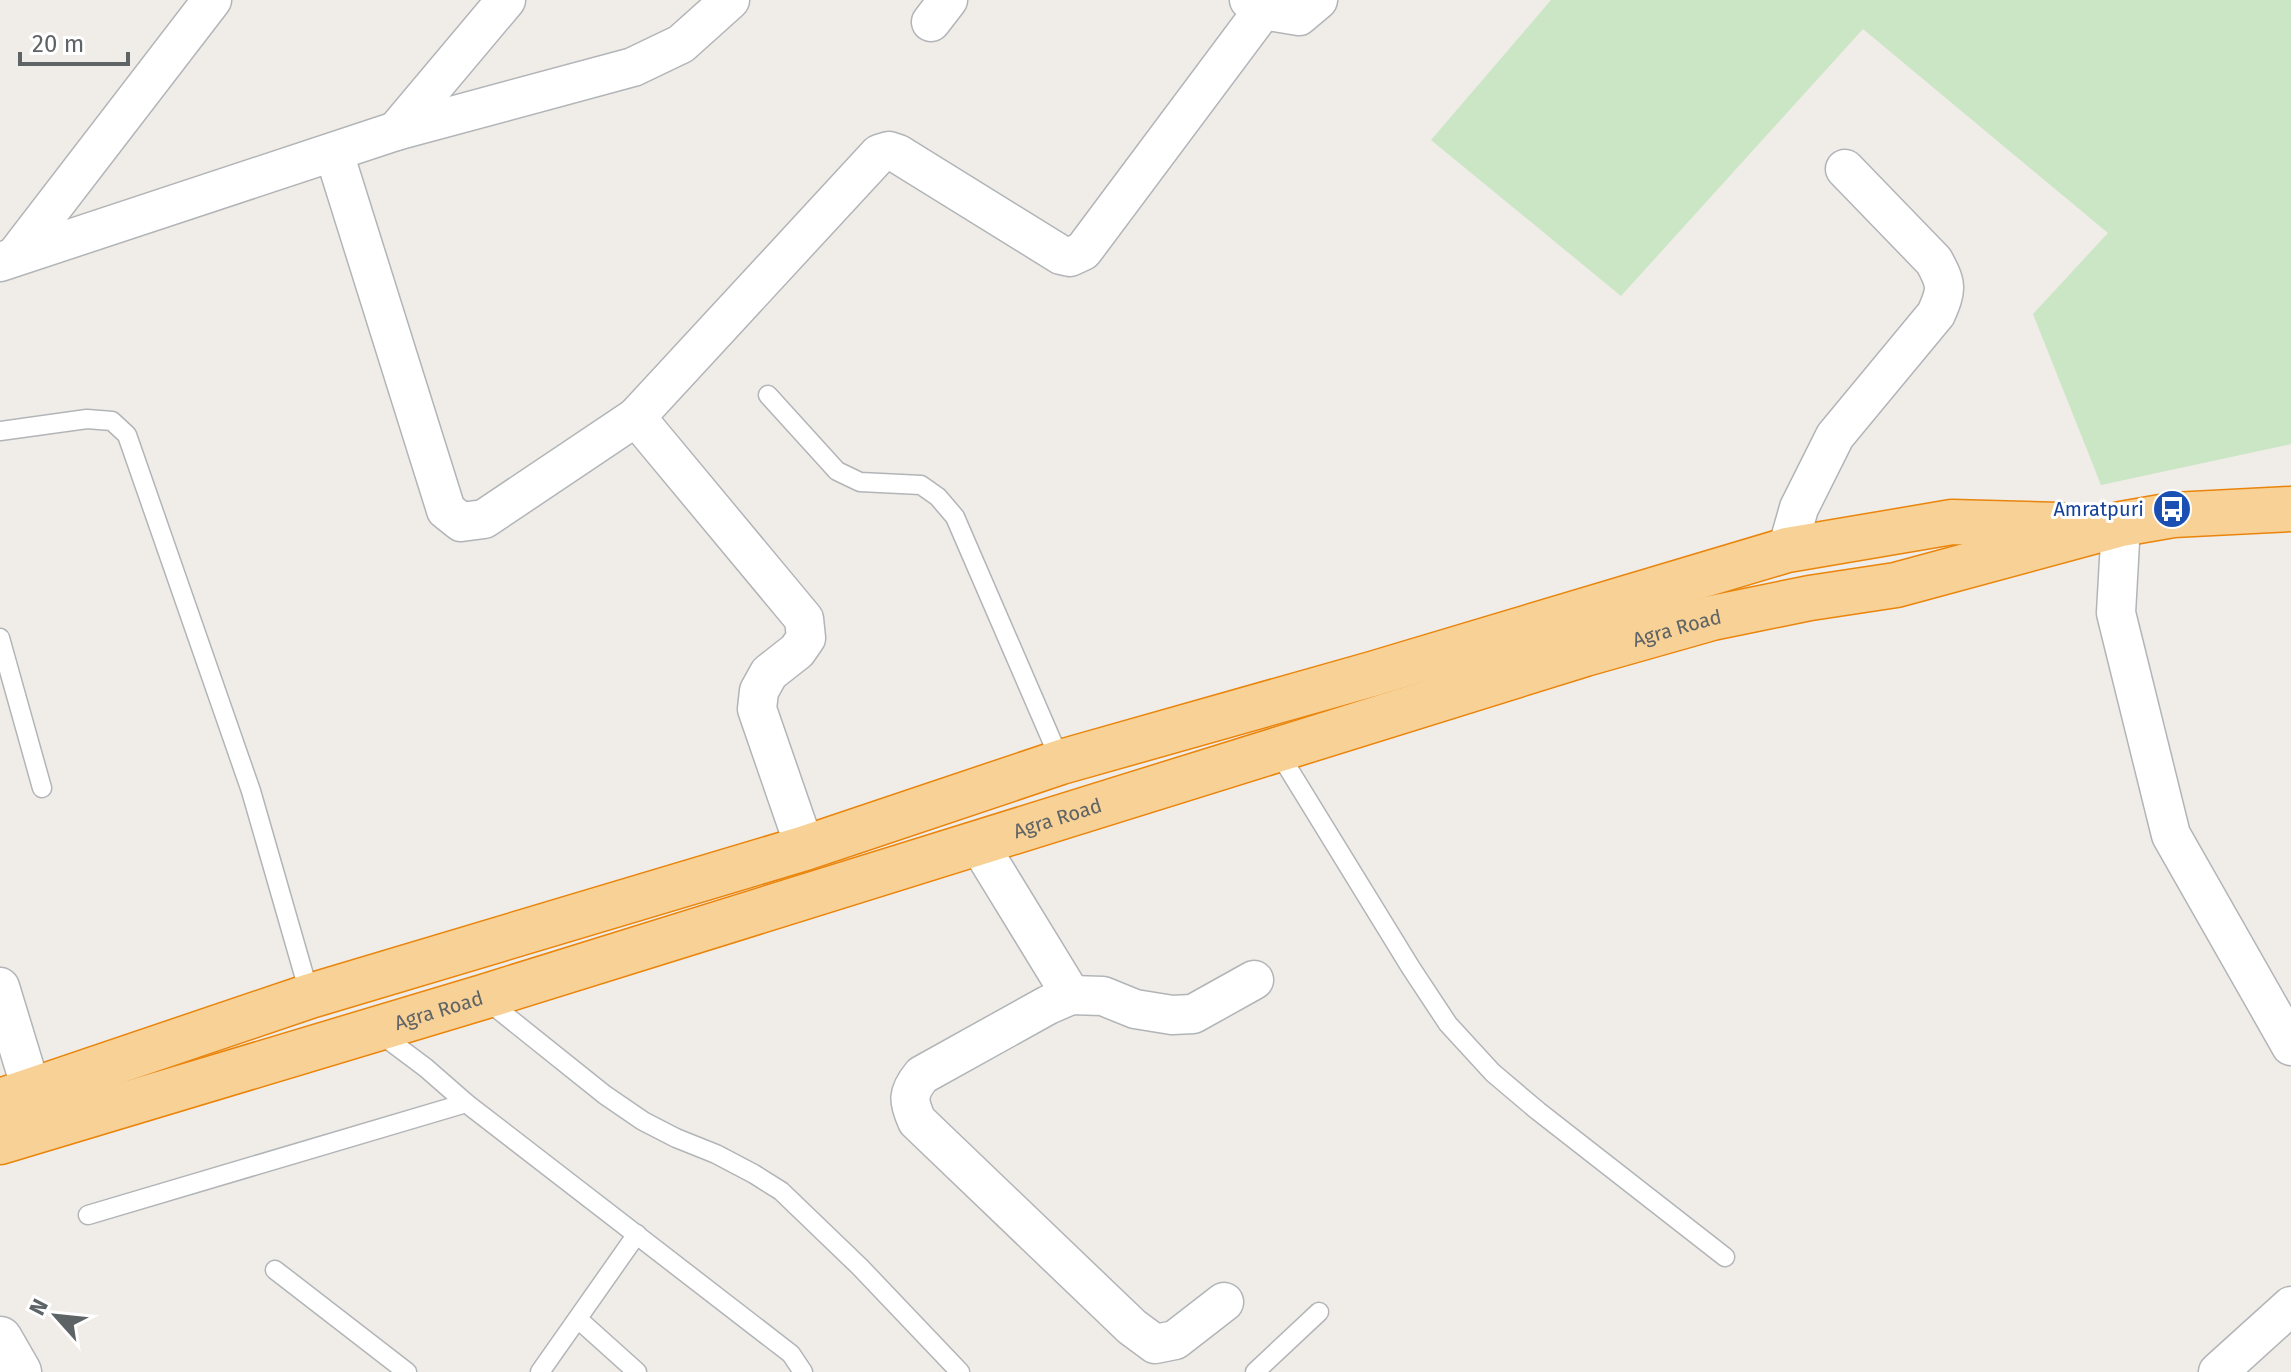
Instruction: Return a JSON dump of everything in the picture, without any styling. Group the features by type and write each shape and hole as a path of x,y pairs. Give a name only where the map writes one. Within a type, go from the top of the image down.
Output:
{"highway":[{"name":"Agra Road","path":"0,1142 483,997 1585,654 1712,618 1896,585 2121,524 2173,515 2291,509"},
{"name":"Agra Road","path":"16,1096 310,996 805,848 1061,762 1372,674 1787,550 1952,522 2121,524"}],"street":[{"path":"8,258 212,0"},
{"path":"396,131 506,0"},
{"path":"8,258 396,131 633,67 681,44 730,0"},
{"path":"334,153 446,510 461,522 484,519 636,417 879,154 889,151 898,154 1061,255 1070,257 1083,251 1256,5 1299,16 1318,0"},
{"path":"1787,550 1799,508 1835,436 1936,314 1945,294 1934,261 1845,169"},
{"path":"636,417 804,619 806,638 797,651 769,673 759,691 757,709 805,848"},
{"path":"2121,524 2116,613 2171,835 2291,1046"},
{"path":"978,843 1071,995"},
{"path":"1224,1302 1175,1340 1155,1344 1132,1327 917,1121 909,1103 913,1086 922,1075 1071,995 1103,996 1135,1009 1172,1015 1193,1014 1254,980"},
{"path":"0,987 16,1096"},
{"path":"2218,1372 2291,1306"},
{"path":"0,1339 19,1372"}],"lane":[{"path":"768,395 837,471 860,482 921,485 938,497 955,517 1061,762"},
{"path":"0,431 87,419 112,421 127,435 251,791 310,996"},
{"path":"0,638 42,788"},
{"path":"1277,750 1448,1024 1493,1073 1538,1111 1725,1257"},
{"path":"483,997 605,1095 643,1121 716,1154 781,1191 860,1267 960,1372"},
{"path":"375,1030 791,1354 803,1372"},
{"path":"88,1215 466,1103"},
{"path":"540,1372 637,1234"},
{"path":"275,1270 407,1372"},
{"path":"1255,1372 1319,1312"},
{"path":"578,1319 637,1372"}],"green space":[{"path":"1551,0 2291,0 2291,444 2101,485 2033,314 2108,233 1863,29 1621,296 1431,140"}],"place":[{"name":"Amratpuri","path":"2172,509"}]}
